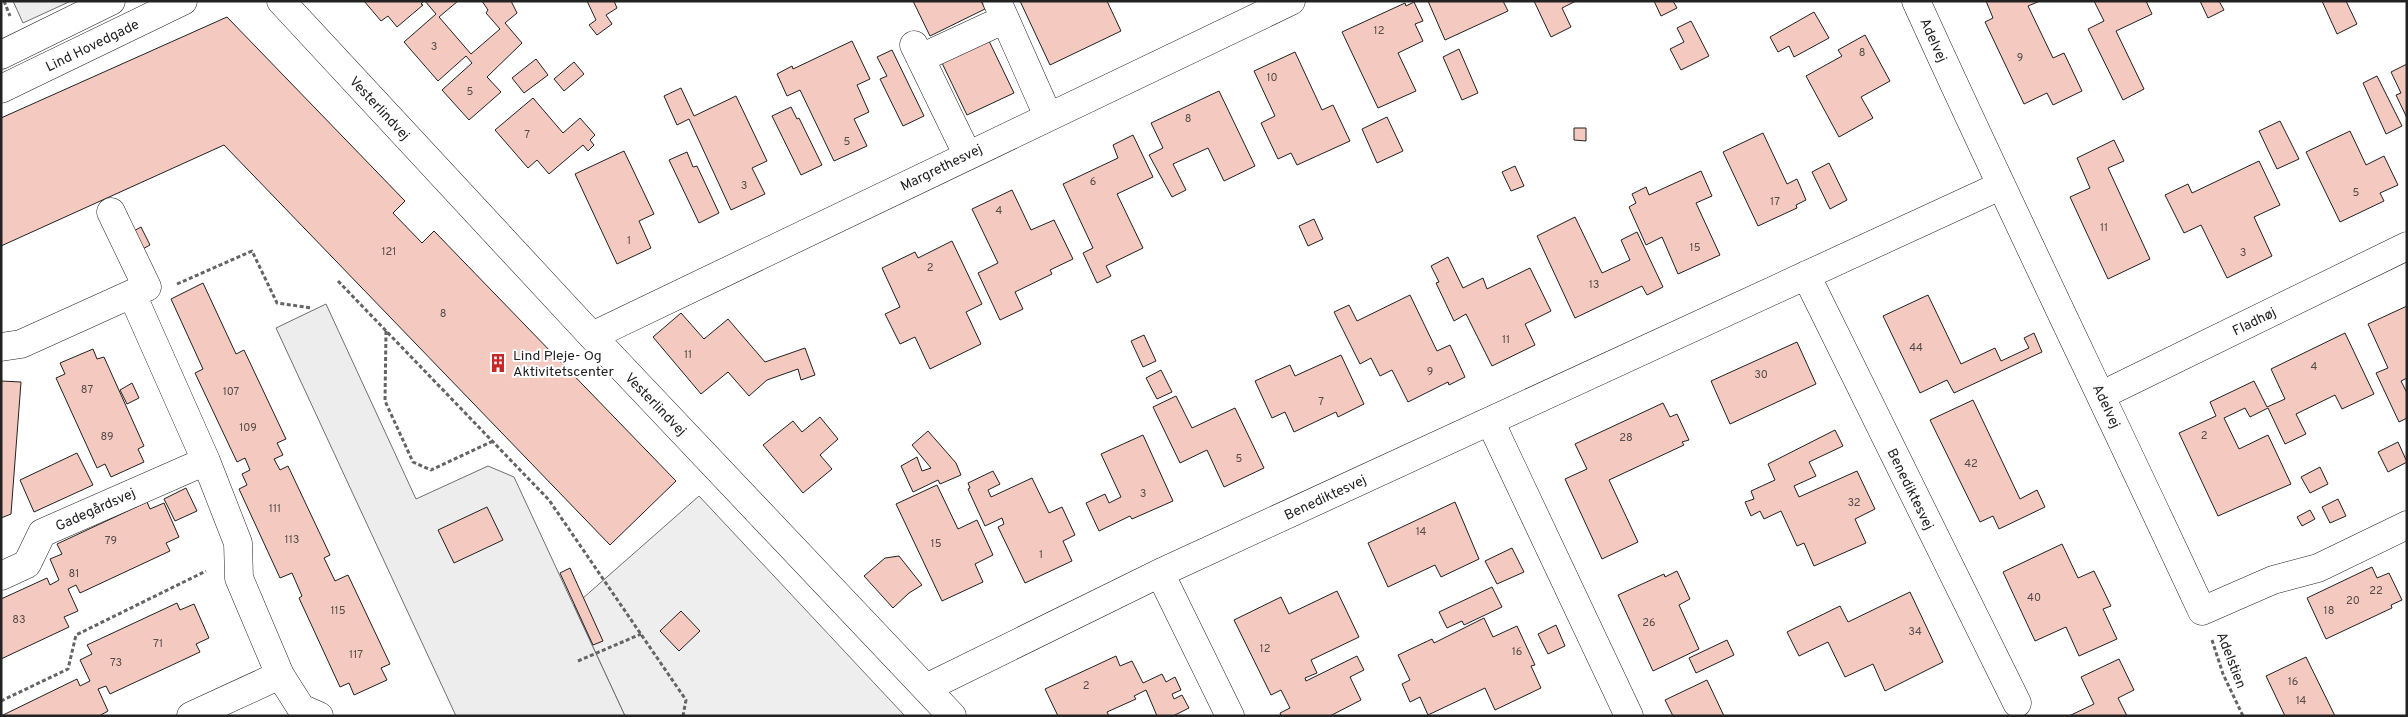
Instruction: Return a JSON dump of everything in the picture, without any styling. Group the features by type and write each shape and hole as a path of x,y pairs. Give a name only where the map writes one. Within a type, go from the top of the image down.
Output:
{"street":[{"path":"1,55 111,1"},
{"name":"Lind Hovedgade","path":"1,89 183,1"},
{"name":"Vesterlindvej","path":"282,1 592,336 952,716"},
{"name":"Margrethesvej","path":"592,336 1048,116 1247,11 1291,1"},
{"name":"Adelvej","path":"1916,1 2000,186 2102,395 2202,611"},
{"path":"967,154 917,51 1001,10 1048,116"},
{"name":"Benediktesvej","path":"926,688 1160,573 2000,186"},
{"path":"111,212 238,543 239,578 280,675 301,708 319,716"},
{"name":"Fladhøj","path":"2102,395 2407,246"},
{"name":"Benediktesvej","path":"1806,276 2017,703"},
{"path":"1,347 21,344 140,291"},
{"path":"1490,421 1629,716"},
{"name":"Gadegårdsvej","path":"1,576 27,564 42,533 206,461"},
{"path":"2202,611 2273,580 2318,568 2407,525"},
{"path":"1160,573 1230,716"},
{"path":"191,716 280,675"}],"path":[{"path":"140,291 160,292 252,251 277,303 312,308"},
{"path":"338,281 549,500 686,700 683,716"},
{"path":"386,330 385,401 413,462 431,470 492,441"},
{"path":"1,701 68,669 76,635 238,556"},
{"name":"Adelstien","path":"2202,611 2223,674 2243,716"},
{"path":"578,661 642,634"}],"shaded area":[{"path":"13,1 71,1 23,23"},
{"path":"326,304 416,499 488,466 514,477 625,716 456,716 276,328"},
{"path":"699,496 905,716 625,716 574,606"}],"building":[{"path":"364,1 424,1 421,4 423,5 397,27 388,16 381,21"},
{"path":"425,1 458,1 439,17 471,54 500,29 486,13 488,10 482,1 511,1 517,13 505,23 522,43 487,77 501,92 469,120 442,90 472,63 466,56 438,81 404,42 436,14"},
{"path":"587,1 614,1 617,8 606,15 612,24 597,35 589,25 596,20"},
{"path":"913,1 981,1 985,9 930,36"},
{"path":"1020,1 1107,1 1121,31 1050,65"},
{"path":"1428,1 1503,1 1508,11 1445,40"},
{"path":"1534,1 1576,1 1562,8 1571,27 1551,37"},
{"path":"1654,1 1673,1 1677,8 1661,16"},
{"path":"1986,1 2040,1 2028,6 2053,58 2064,53 2082,91 2053,105 2047,93 2024,104 1985,22 1993,18"},
{"path":"2094,1 2146,1 2152,14 2116,31 2144,89 2123,100 2088,29 2104,21"},
{"path":"2200,1 2219,1 2224,10 2208,18"},
{"path":"2322,1 2346,1 2357,24 2337,34"},
{"path":"1414,2 1423,21 1415,24 1423,41 1398,53 1416,91 1378,108 1342,32 1405,3 1406,6"},
{"path":"1814,12 1829,38 1794,57 1789,46 1778,52 1770,37"},
{"name":"Lind Pleje- Og Aktivitetscenter","path":"227,17 405,201 393,213 422,243 434,231 676,481 610,545 224,145 1,246 1,118"},
{"path":"1691,21 1709,56 1681,70 1670,49 1684,42 1677,28"},
{"path":"1865,35 1890,81 1861,97 1873,118 1839,137 1806,76 1842,56 1838,50"},
{"path":"852,41 870,79 857,85 869,112 854,119 867,146 834,161 800,90 787,96 777,74 792,66 793,69"},
{"path":"989,41 1014,93 967,115 942,63"},
{"path":"1459,49 1478,93 1462,100 1443,57"},
{"path":"892,50 924,116 903,126 880,79 887,76 877,57"},
{"path":"1295,52 1322,110 1333,105 1350,141 1297,165 1291,153 1278,159 1261,123 1275,116 1254,71"},
{"path":"536,59 548,75 524,93 512,78"},
{"path":"574,62 584,74 564,91 554,79"},
{"path":"2407,64 2407,118 2396,95 2401,93 2391,72"},
{"path":"2377,76 2402,126 2386,134 2363,83"},
{"path":"681,88 694,116 736,96 767,161 752,168 765,194 731,210 689,119 677,125 664,96"},
{"path":"1219,91 1255,166 1224,181 1208,148 1173,164 1186,190 1172,197 1149,155 1163,148 1151,123"},
{"path":"533,98 563,133 580,118 595,135 590,140 594,145 588,151 583,145 549,174 537,160 528,168 495,130"},
{"path":"791,107 797,119 799,118 822,165 801,175 772,116"},
{"path":"1387,117 1403,151 1377,163 1362,129"},
{"path":"2280,121 2299,159 2277,169 2259,131"},
{"path":"1574,128 1586,128 1586,141 1574,140"},
{"path":"2350,131 2366,165 2384,156 2398,185 2380,193 2384,201 2340,222 2306,152"},
{"path":"1763,133 1787,184 1797,179 1806,200 1796,205 1797,208 1758,226 1723,152"},
{"path":"1133,135 1153,177 1117,194 1143,248 1106,266 1111,276 1097,283 1083,253 1093,248 1063,184 1118,158 1113,145"},
{"path":"2114,140 2124,161 2108,168 2150,259 2108,279 2070,197 2090,188 2077,158"},
{"path":"624,151 654,214 639,221 651,248 617,264 575,174"},
{"path":"687,152 693,167 697,166 719,213 699,223 669,160"},
{"path":"2259,161 2280,205 2254,217 2272,256 2227,278 2201,225 2184,233 2165,195 2188,184 2192,193"},
{"path":"1829,163 1847,200 1830,209 1812,172"},
{"path":"1515,166 1524,186 1511,191 1502,172"},
{"path":"1701,171 1712,196 1696,203 1720,255 1678,274 1662,237 1646,245 1629,207 1636,203 1632,194 1646,187 1649,195"},
{"path":"1012,190 1031,230 1054,220 1073,259 1050,270 1052,274 1015,292 1023,309 1000,320 978,273 998,263 972,209"},
{"path":"1575,217 1602,273 1630,260 1621,240 1637,232 1663,287 1647,295 1642,286 1575,318 1537,236"},
{"path":"1314,219 1323,239 1308,246 1299,226"},
{"path":"141,227 150,245 141,250 132,232"},
{"path":"952,241 982,304 966,312 981,344 930,369 915,337 900,344 885,314 900,307 882,268 915,252 918,258"},
{"path":"1448,257 1463,288 1483,278 1487,289 1530,268 1551,311 1525,324 1535,345 1492,366 1466,314 1454,321 1436,283 1439,282 1431,266"},
{"path":"203,283 236,354 244,350 286,439 277,443 283,455 274,459 280,470 288,466 330,555 324,558 335,581 348,575 390,664 381,668 387,680 354,695 349,683 340,687 299,598 302,596 292,573 280,578 239,489 247,485 242,474 250,470 245,458 237,462 195,373 203,369 171,299"},
{"path":"1410,295 1437,351 1450,345 1465,377 1449,385 1448,382 1408,402 1392,370 1380,376 1371,358 1360,364 1334,312 1349,305 1357,321"},
{"path":"1928,295 1961,364 1995,348 2001,361 2029,348 2024,338 2034,333 2042,352 1954,393 1947,380 1920,393 1883,316"},
{"path":"2407,306 2407,378 2401,381 2407,393 2407,418 2399,422 2376,373 2388,368 2368,324"},
{"path":"681,313 704,339 728,319 765,362 805,348 815,375 801,380 798,369 767,380 749,396 728,372 701,394 653,337"},
{"path":"2345,333 2374,394 2342,409 2335,395 2296,414 2306,434 2285,444 2268,408 2250,417 2245,408 2224,418 2239,449 2268,435 2291,484 2218,516 2179,433 2216,416 2210,402 2254,381 2267,407 2285,399 2271,369"},
{"path":"1144,335 1156,361 1143,367 1131,341"},
{"path":"1797,342 1816,384 1730,424 1711,381"},
{"path":"93,349 97,359 104,357 144,446 138,449 144,462 111,477 105,464 97,468 56,378 65,374 60,363"},
{"path":"1341,355 1364,404 1338,417 1336,412 1294,432 1285,412 1272,418 1255,381 1290,365 1295,376"},
{"path":"1161,370 1172,392 1157,399 1146,378"},
{"path":"1,381 21,382 11,514 1,518"},
{"path":"132,383 139,398 127,404 120,390"},
{"path":"1176,396 1192,428 1235,408 1264,468 1224,487 1207,450 1180,463 1153,407"},
{"path":"1973,400 2020,499 2037,490 2045,507 1999,529 1993,516 1980,522 1930,420"},
{"path":"1663,403 1670,417 1677,414 1689,440 1682,442 1684,445 1609,480 1638,542 1602,559 1565,479 1587,469 1575,444"},
{"path":"820,417 838,439 820,455 832,469 803,493 763,445 793,421 802,432"},
{"path":"1835,430 1843,446 1809,462 1816,476 1794,486 1799,497 1857,471 1875,509 1855,519 1866,543 1814,566 1804,543 1797,546 1781,511 1764,519 1760,511 1751,516 1745,502 1754,499 1751,491 1775,480 1768,464"},
{"path":"928,431 956,463 961,475 940,484 938,480 913,492 901,466 917,457 922,471 931,468 912,445"},
{"path":"1143,435 1173,501 1132,519 1130,516 1099,531 1086,503 1105,494 1109,503 1121,497 1101,454"},
{"path":"2398,442 2407,462 2388,472 2378,452"},
{"path":"77,453 93,485 34,512 20,480"},
{"path":"2320,467 2328,484 2310,493 2301,477"},
{"path":"993,471 1000,484 988,490 991,497 1032,478 1049,513 1062,507 1075,535 1063,541 1072,561 1025,583 998,527 1004,524 1002,518 985,526 968,489 970,488 968,483"},
{"path":"937,485 958,529 977,520 993,555 975,564 983,582 942,601 896,504"},
{"path":"186,488 197,511 175,521 164,499"},
{"path":"2338,499 2346,516 2330,523 2322,507"},
{"path":"147,502 150,509 164,503 179,537 166,543 170,551 80,593 76,585 68,589 78,611 64,617 69,627 1,659 1,599 47,578 50,585 59,580 50,559 62,554 57,544"},
{"path":"1455,502 1479,559 1441,577 1435,565 1388,587 1368,543"},
{"path":"487,507 503,540 454,563 438,530"},
{"path":"2310,510 2315,519 2302,526 2297,517"},
{"path":"2062,544 2078,578 2094,571 2111,606 2103,609 2117,639 2079,656 2066,627 2035,641 2003,572"},
{"path":"1512,548 1524,572 1497,584 1485,561"},
{"path":"899,556 922,585 909,593 893,608 864,576 885,558"},
{"path":"2372,567 2377,578 2389,573 2402,600 2391,605 2392,608 2326,639 2307,598"},
{"path":"570,568 603,641 593,645 560,573"},
{"path":"1677,571 1690,599 1679,605 1699,649 1653,671 1618,595 1664,574 1665,577"},
{"path":"1492,587 1502,607 1464,625 1462,621 1447,628 1439,612"},
{"path":"1337,591 1359,637 1311,660 1317,673 1305,678 1306,681 1357,656 1364,670 1350,677 1361,700 1330,716 1281,716 1280,713 1290,708 1281,690 1271,695 1234,620 1281,597 1289,614"},
{"path":"1910,592 1943,662 1885,691 1873,664 1845,677 1828,642 1799,656 1787,632 1840,606 1848,622"},
{"path":"177,603 180,610 194,604 209,638 196,644 200,652 110,694 106,686 98,689 108,711 99,716 1,716 77,679 80,686 90,681 80,660 92,654 87,645"},
{"path":"681,611 700,631 679,651 660,631"},
{"path":"1484,618 1493,637 1517,626 1535,665 1531,666 1541,688 1495,710 1485,688 1428,715 1420,697 1410,702 1402,684 1410,680 1398,655 1432,639 1434,643"},
{"path":"1556,625 1565,646 1548,654 1538,634"},
{"path":"1727,640 1734,655 1696,673 1689,658"},
{"path":"1116,656 1120,666 1132,661 1143,683 1162,674 1166,682 1175,677 1181,690 1172,694 1174,699 1182,695 1189,708 1173,716 1157,716 1146,690 1134,696 1136,699 1107,712 1109,716 1058,716 1045,689"},
{"path":"2306,657 2335,716 2285,716 2266,676"},
{"path":"2119,659 2134,690 2118,698 2127,716 2069,716 2094,704 2081,677"},
{"path":"1707,680 1724,716 1673,716 1665,700"}],"place":[{"name":"Lind Pleje- Og Aktivitetscenter","path":"498,363"}]}
